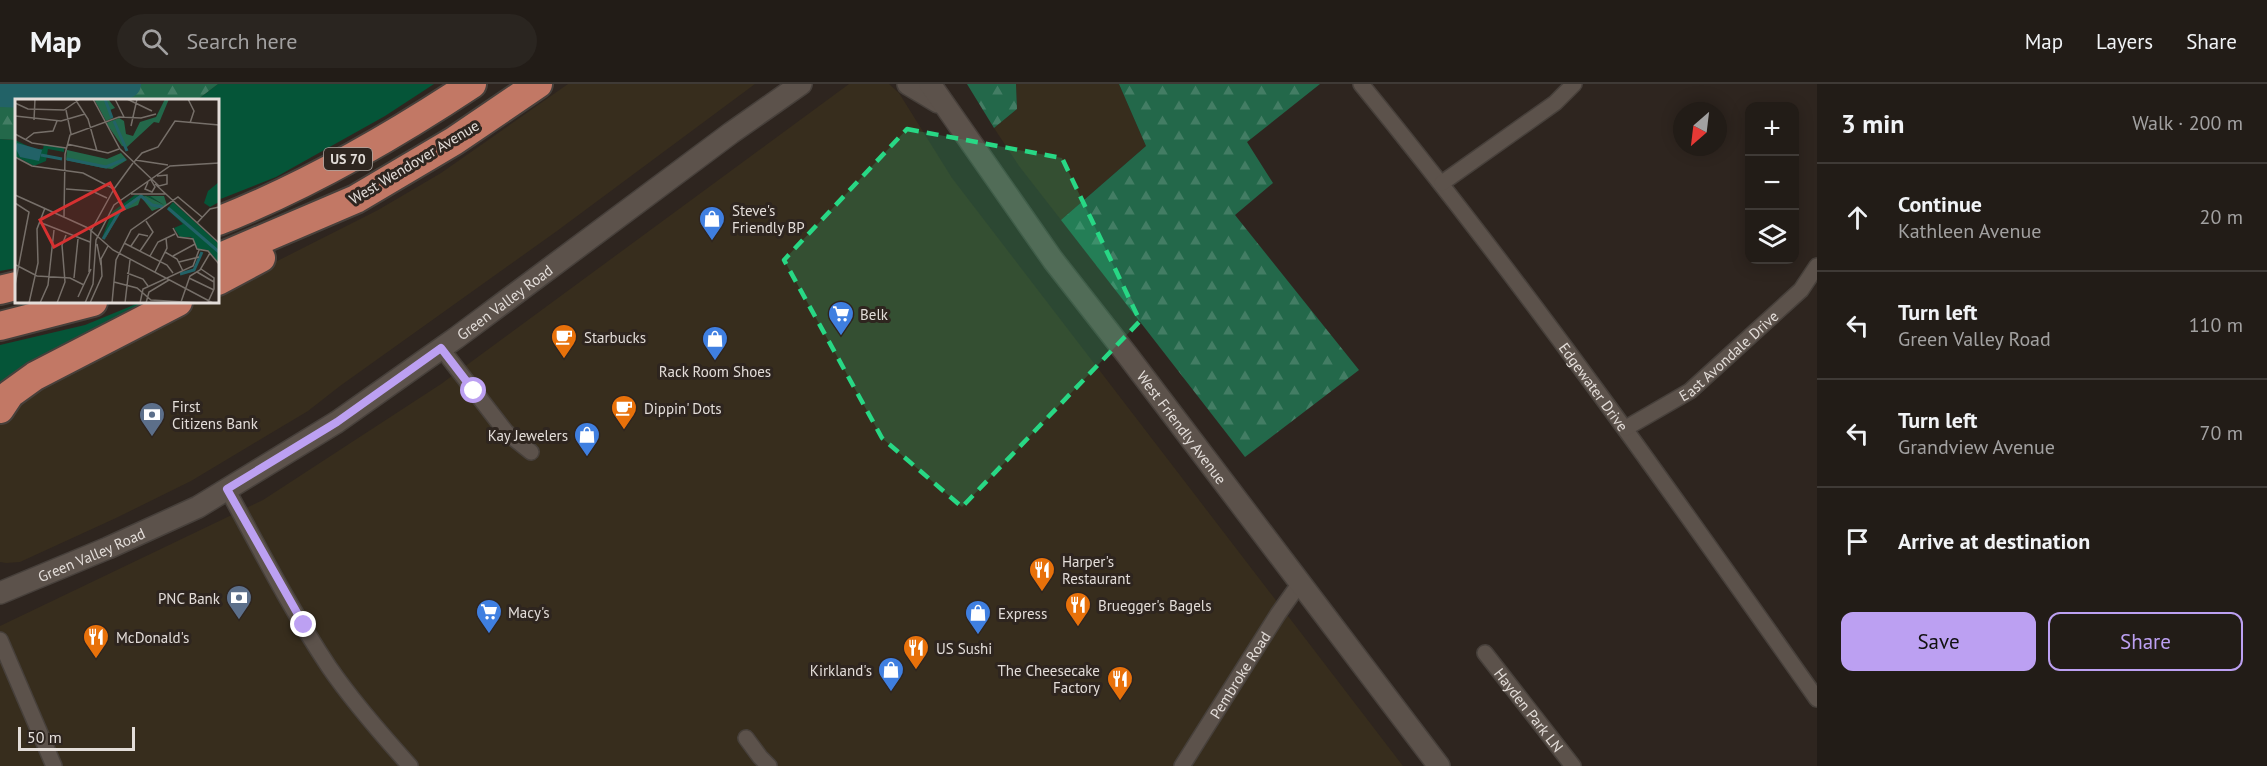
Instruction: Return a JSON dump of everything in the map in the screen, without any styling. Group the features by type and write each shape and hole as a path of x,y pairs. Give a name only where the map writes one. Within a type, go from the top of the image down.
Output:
{"highway":[{"name":"US 70","path":"219,221 298,186 363,151 472,84"},
{"name":"West Wendover Avenue","path":"219,258 356,199 454,141 538,84"},
{"path":"219,280 338,216 356,199"},
{"path":"0,290 15,286"},
{"path":"0,326 89,303"},
{"path":"0,409 10,394 35,376 176,303"}],"main road":[{"name":"Green Valley Road","path":"0,593 198,507 337,422 441,348 731,132 801,84"},
{"path":"908,84 946,109"},
{"name":"West Friendly Avenue","path":"930,84 1053,260 1438,766"}],"street":[{"name":"Edgewater Drive","path":"1361,84 1442,183 1626,429 1817,699"},
{"path":"1442,183 1555,103 1574,84"},
{"name":"East Avondale Drive","path":"1626,429 1689,391 1801,290 1817,266"},
{"path":"441,348 506,432 531,452"},
{"path":"227,489 295,612 329,667 410,766"},
{"name":"Pembroke Road","path":"1182,766 1300,583"},
{"path":"0,640 54,766"},
{"name":"Hayden Park LN","path":"1485,653 1573,766"},
{"path":"746,738 769,766"}],"highlighted area":[{"path":"907,129 1062,158 1140,321 962,507 882,438 784,260"}],"shaded area":[{"path":"568,84 755,84 308,411 191,481 116,518 20,562 0,562 0,422 13,405 139,331 195,303 219,303 219,290 378,210 441,173"},
{"path":"849,84 889,84 899,93 952,178 1403,766 0,766 0,626 263,500 441,384"},
{"path":"1016,84 1119,84 1146,146 1061,220 1019,166 994,128 1017,109"}],"green space":[{"path":"0,84 218,84 198,99 15,99 15,140 0,139"},
{"path":"218,84 434,84 385,116 276,177 219,200 219,99 198,99"},
{"path":"967,84 1016,84 1017,109 994,128"},
{"path":"1119,84 1320,84 1247,142 1273,183 1235,215 1359,370 1245,457 1061,220 1146,146"},
{"path":"0,139 15,140 15,268 0,271"},
{"path":"139,303 158,303 0,392 0,345 85,325"}],"waterway":[{"path":"0,93 102,97 127,84"}],"place":[{"name":"Steve's Friendly BP","path":"712,242"},
{"name":"Belk","path":"841,337"},
{"name":"Starbucks","path":"564,360"},
{"name":"Rack Room Shoes","path":"715,362"},
{"name":"Dippin' Dots","path":"624,431"},
{"name":"First Citizens Bank","path":"152,438"},
{"name":"Kay Jewelers","path":"587,458"},
{"name":"Harper's Restaurant","path":"1042,593"},
{"name":"PNC Bank","path":"239,621"},
{"name":"Bruegger's Bagels","path":"1078,628"},
{"name":"Macy's","path":"489,635"},
{"name":"Express","path":"978,636"},
{"name":"McDonald's","path":"96,660"},
{"name":"US Sushi","path":"916,671"},
{"name":"Kirkland's","path":"891,693"},
{"name":"The Cheesecake Factory","path":"1120,702"}],"route":[{"path":"304,625 227,489 337,422 441,348 474,391"}]}
